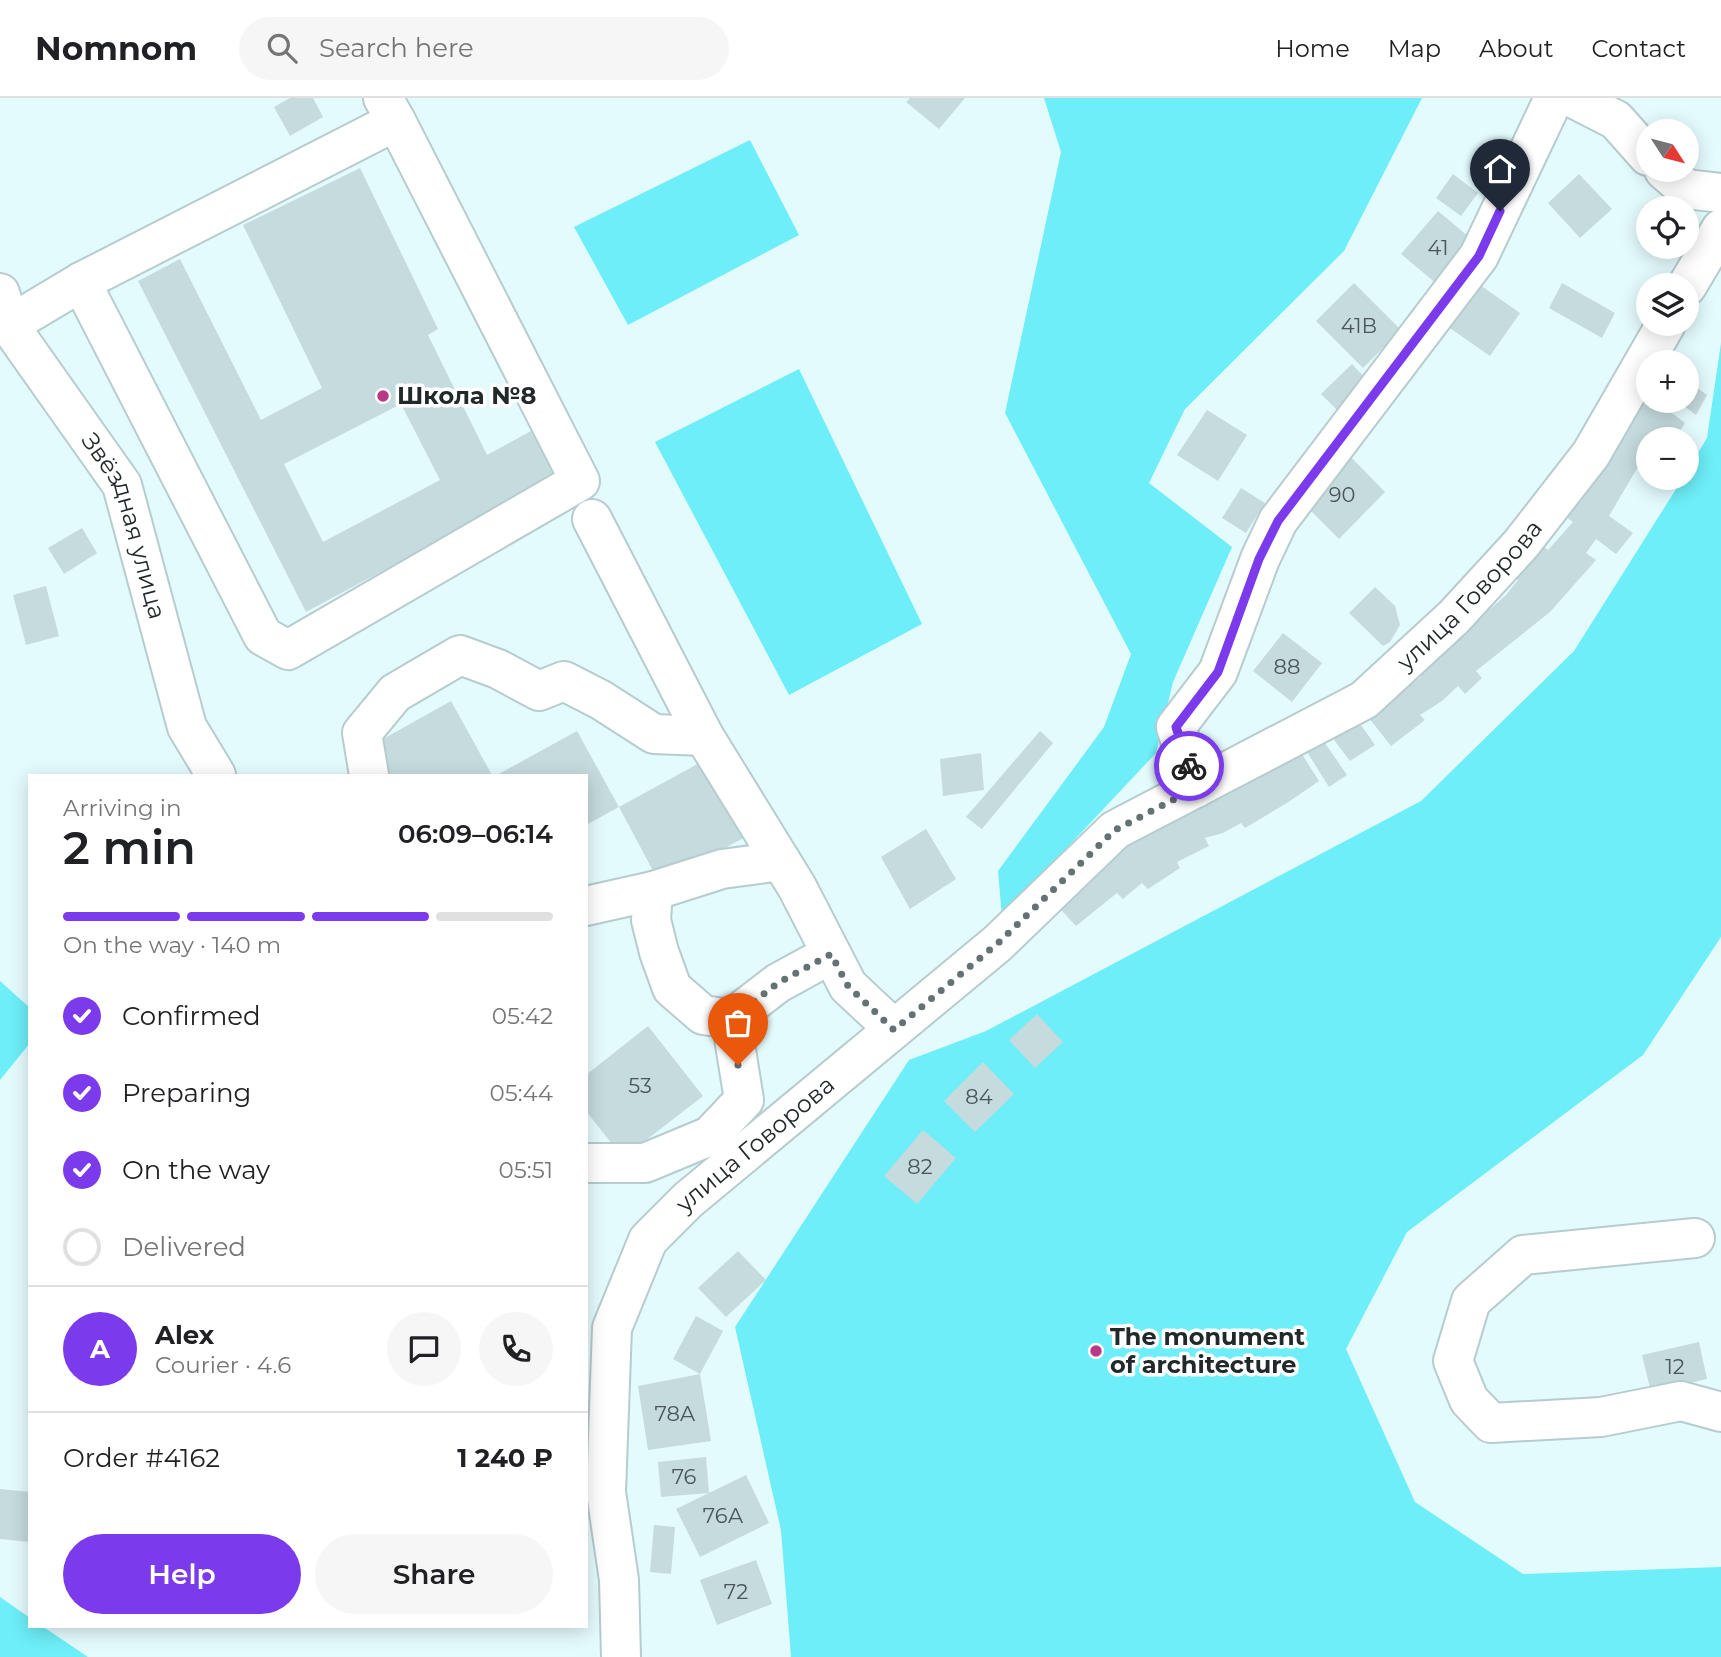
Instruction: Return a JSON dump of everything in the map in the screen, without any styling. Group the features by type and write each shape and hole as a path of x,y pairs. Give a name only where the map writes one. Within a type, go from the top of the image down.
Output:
{"street":[{"path":"1196,788 1176,727 1218,672 1259,559 1278,521 1479,256 1554,98"},
{"path":"1573,98 1616,120 1636,142"},
{"path":"4,309 81,282 389,109 580,481 288,650 263,636 81,282"},
{"path":"1678,182 1686,189 1721,192"},
{"path":"1695,273 1721,229"},
{"name":"Звёздная улица","path":"4,309 122,485 187,727 215,774"},
{"name":"улица Говорова","path":"621,1657 619,1580 606,1492 612,1328 648,1240 688,1200 998,943 1115,830 1364,700 1454,617 1521,544 1591,454 1659,336"},
{"path":"592,519 704,736 781,861 848,986 894,1030"},
{"path":"369,774 362,733 396,693 460,655 498,669 539,691 564,681 601,700 654,734 704,736"},
{"path":"588,906 653,891 722,869 781,861"},
{"path":"653,891 652,919 659,952 672,988 703,1015 731,1019 778,983 831,954"},
{"path":"588,1163 645,1163 710,1136 744,1100 731,1019"},
{"path":"1695,1238 1523,1255 1471,1301 1453,1361 1469,1400 1491,1423 1601,1417 1681,1401 1721,1412"},
{"path":"588,1555 619,1580"}],"shaded area":[{"path":"1044,98 1422,98 1344,251 1185,409 1149,483 1232,547 1173,682 1156,753 1002,917 998,871 1104,727 1131,654 1005,413 1061,152"},
{"path":"750,140 799,235 628,325 574,227"},
{"path":"1721,343 1721,937 1643,1055 1407,1232 1346,1349 1415,1502 1523,1574 1721,1567 1721,1657 791,1657 781,1530 735,1327 909,1060 986,1031 1421,801 1574,651 1675,490 1699,490 1699,451 1707,438"},
{"path":"799,369 922,624 789,695 655,442"},
{"path":"0,981 28,1006 28,1045 0,1080"},
{"path":"0,1597 28,1617 28,1628 45,1628 88,1657 0,1657"}],"building":[{"path":"290,98 313,98 323,117 290,136 274,107"},
{"path":"910,98 965,98 939,129 906,102"},
{"name":"Школа №8","path":"360,168 438,329 428,335 487,455 531,431 556,478 306,612 138,281 180,259 261,420 322,388 243,225","holes":["401,404 440,480 323,542 284,464"]},
{"path":"1453,174 1478,193 1461,216 1436,198"},
{"path":"1579,174 1612,209 1580,238 1548,203"},
{"path":"1438,211 1475,242 1438,285 1401,254"},
{"path":"1354,283 1401,330 1363,368 1316,321"},
{"path":"1477,283 1520,313 1490,356 1447,326"},
{"path":"1562,283 1615,313 1602,338 1549,308"},
{"path":"1352,364 1369,382 1338,411 1321,394"},
{"path":"1699,389 1707,395 1699,410"},
{"path":"1207,410 1247,435 1218,481 1177,455"},
{"path":"1638,413 1672,413 1685,423 1682,427 1636,427 1636,470 1609,516 1633,533 1616,554 1596,539 1586,553 1596,560 1550,612 1476,671 1482,678 1465,694 1458,686 1442,701 1420,715 1425,720 1391,746 1365,713 1398,686 1402,691 1421,677 1417,673 1506,595 1518,580 1513,576 1540,544 1548,550 1573,522 1566,517 1583,499 1578,495 1603,456"},
{"path":"1345,451 1385,492 1339,539 1298,498"},
{"path":"1241,488 1265,503 1246,533 1222,518"},
{"path":"82,528 97,553 64,574 48,548"},
{"path":"46,586 59,636 26,645 13,595"},
{"path":"1375,587 1395,606 1400,625 1390,642 1383,646 1349,613"},
{"path":"1283,633 1322,663 1292,702 1253,671"},
{"path":"451,701 491,774 380,774 367,748"},
{"path":"1354,715 1375,745 1350,761 1328,732"},
{"path":"577,731 619,807 588,824 588,774 499,774"},
{"path":"1040,731 1053,743 982,829 966,817"},
{"path":"1318,733 1347,775 1329,787 1302,744"},
{"path":"1298,748 1319,781 1245,828 1241,823 1223,833 1205,838 1209,846 1177,862 1180,868 1148,889 1142,883 1123,899 1117,893 1076,926 1052,900 1152,824"},
{"path":"981,753 984,790 943,796 940,759"},
{"path":"703,761 745,837 660,884 619,807"},
{"path":"926,829 956,879 910,909 881,857"},
{"path":"1037,1014 1063,1042 1035,1068 1009,1040"},
{"path":"648,1026 703,1096 623,1158 588,1114 588,1073"},
{"path":"983,1062 1014,1094 975,1132 944,1101"},
{"path":"923,1130 956,1158 917,1204 884,1176"},
{"path":"738,1251 766,1280 726,1317 698,1288"},
{"path":"696,1316 723,1331 700,1374 673,1359"},
{"path":"1699,1342 1707,1379 1651,1392 1642,1355"},
{"path":"700,1374 711,1441 648,1450 638,1386"},
{"path":"706,1457 709,1493 661,1497 658,1462"},
{"path":"746,1475 769,1523 700,1557 676,1509"},
{"path":"0,1489 28,1492 28,1542 0,1539"},
{"path":"654,1525 675,1527 671,1574 650,1572"},
{"path":"756,1560 772,1604 717,1625 700,1580"}],"way so far":[{"path":"738,1065 731,1019 778,983 831,954 848,986 894,1030 998,943 1115,830 1196,788 1189,766"}],"place":[{"name":"Школа №8","path":"383,396"},
{"name":"The monument of architecture","path":"1096,1351"}],"route":[{"path":"1189,766 1176,727 1218,672 1259,559 1278,521 1479,256 1500,211"}]}
